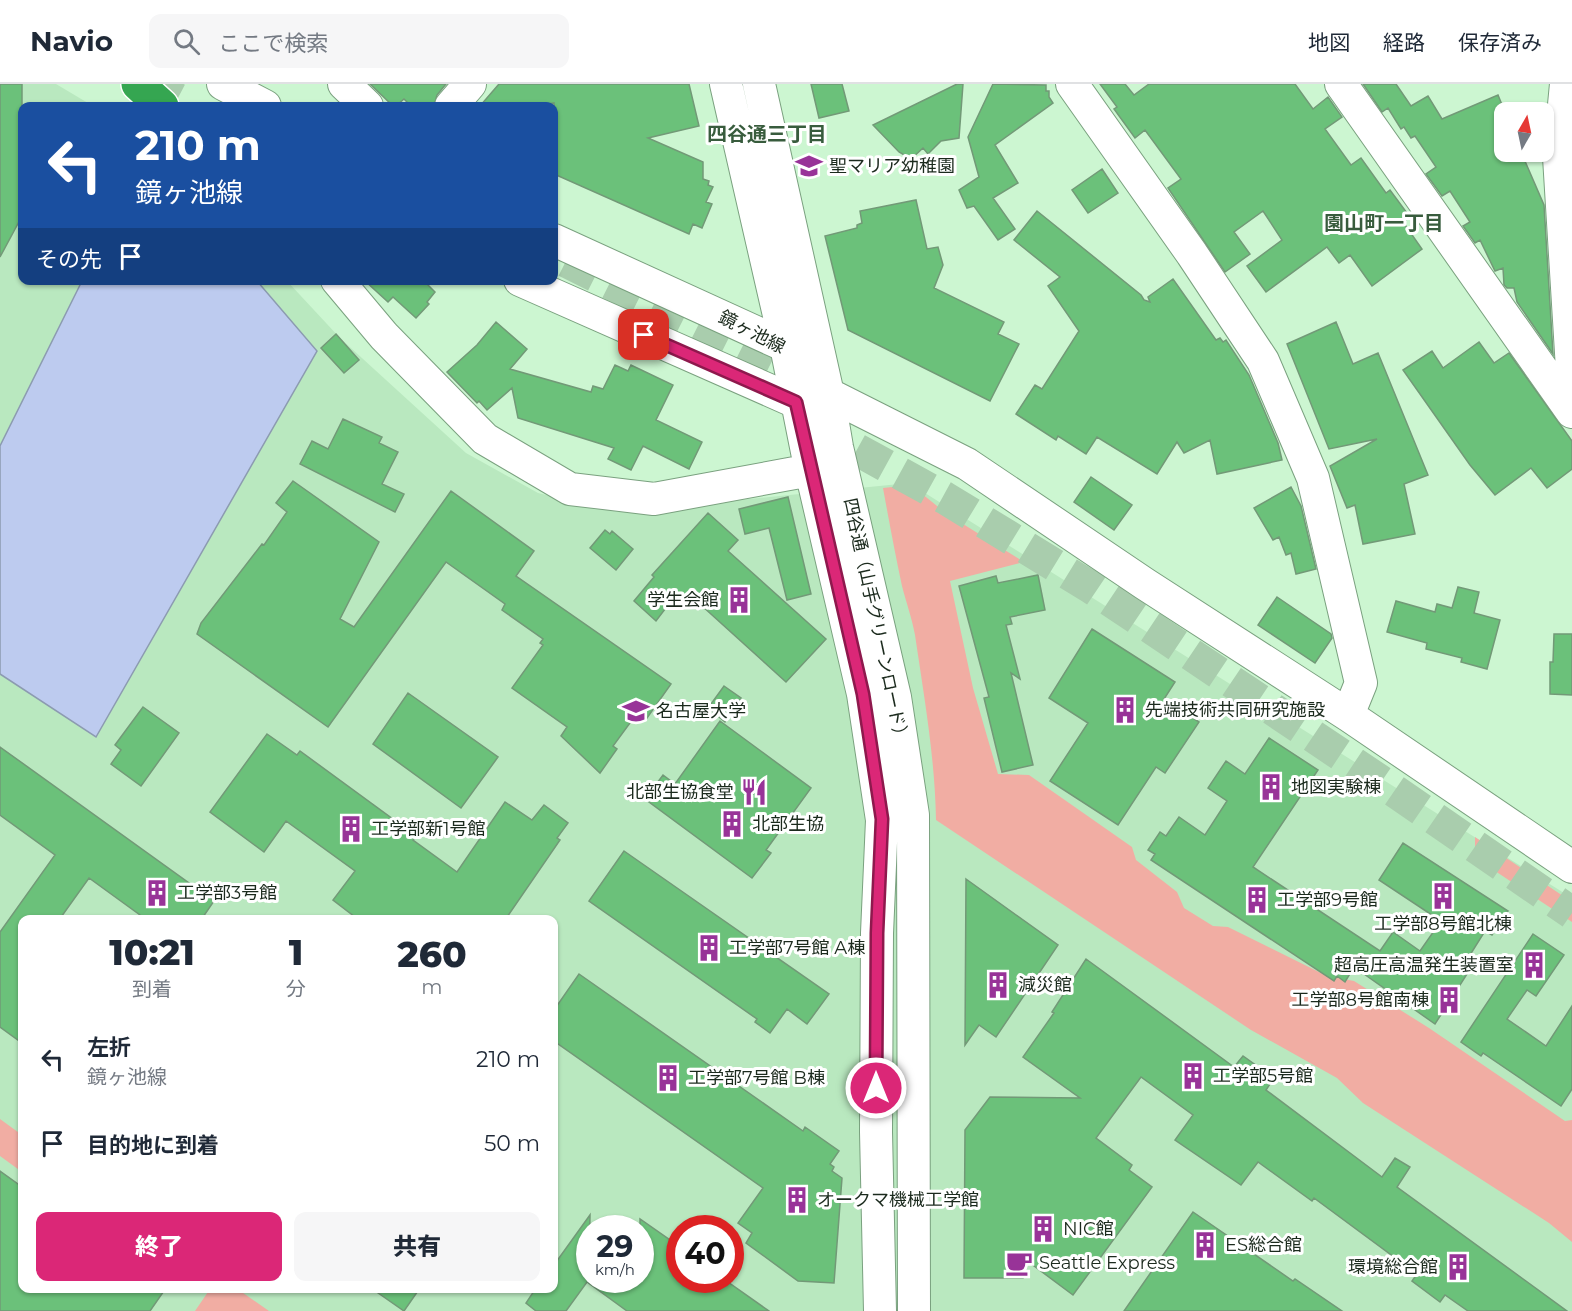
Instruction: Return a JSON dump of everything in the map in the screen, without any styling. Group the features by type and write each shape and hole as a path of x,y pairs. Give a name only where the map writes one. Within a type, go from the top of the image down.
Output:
{"highway":[{"path":"138,84 158,102"}],"street":[{"path":"122,84 155,102"},
{"path":"223,84 257,102"},
{"path":"344,84 363,102"},
{"path":"454,102 470,84"},
{"path":"726,84 863,694 882,819 877,933 876,1120 880,1311"},
{"name":"四谷通（山手グリーンロード）","path":"759,84 828,394 837,447 895,697 913,815 914,1311"},
{"path":"1072,84 1192,254 1263,361 1313,478 1361,684 1348,715"},
{"path":"1341,84 1572,412"},
{"path":"1566,84 1559,157 1572,369"},
{"name":"鏡ヶ池線","path":"558,242 786,346 828,394"},
{"path":"341,285 384,336 485,439 570,489 654,499 811,470"},
{"path":"531,285 796,402 828,394 967,464 1145,584 1348,715 1572,867"}],"shaded area":[{"name":"名古屋大学","path":"0,84 56,84 86,102 18,102 18,285 291,285 340,338 466,453 538,493 618,512 909,483 1572,898 1572,1311 0,1311"},
{"path":"911,485 947,514 1024,562 950,581 973,688 998,774 1029,775 1132,847 1136,860 1177,892 1184,908 1213,926 1228,927 1327,976 1354,981 1429,1028 1565,1121 1572,1120 1572,1242 1549,1223 1363,1103 1337,1078 1251,1030 936,820 931,750 915,635 902,586 883,488"},
{"path":"1475,837 1572,902 1572,922 1483,863 1475,855"},
{"path":"0,1119 18,1132 18,1169 0,1156"},
{"path":"207,1293 243,1293 269,1311 195,1311"}],"water":[{"path":"80,285 260,285 317,351 96,737 0,674 0,446"}],"building":[{"path":"0,84 22,84 22,102 18,102 18,223 0,257"},
{"path":"370,84 446,84 437,95 435,102 407,102 404,99 401,102 389,102"},
{"path":"499,84 689,84 699,126 648,138 703,162 703,179 709,181 708,185 713,187 706,202 712,204 702,228 693,224 689,234 558,176 558,102 483,102"},
{"path":"811,84 842,84 849,111 819,118"},
{"path":"957,84 963,84 959,138 941,141 928,154 923,148 911,159 899,152 873,125"},
{"path":"993,84 1046,85 1046,91 1049,91 1049,97 1053,103 995,145 1018,183 993,198 1015,229 998,240 974,206 967,208 959,190 979,177 968,137"},
{"path":"1100,84 1125,84 1134,95 1149,84 1295,84 1313,109 1328,97 1342,117 1325,129 1351,165 1361,158 1386,193 1390,190 1410,217 1403,222 1422,249 1372,286 1350,255 1339,263 1327,247 1266,292 1247,266 1282,240 1263,211 1234,232 1250,254 1225,272 1168,188 1181,179 1145,130 1135,138 1114,109 1117,107"},
{"path":"1363,84 1396,84 1411,106 1428,96 1442,119 1498,95 1501,102 1494,102 1494,162 1525,162 1544,205 1553,354 1517,302 1514,288 1507,288 1504,285 1503,268 1495,271 1480,240 1475,243 1463,226 1470,222 1450,191 1442,196 1426,174 1436,167 1415,136 1411,138 1404,127 1401,129 1388,108 1382,112"},
{"path":"1102,169 1118,193 1088,213 1072,190"},
{"path":"916,200 927,249 938,247 943,265 934,288 1004,322 998,334 1019,344 990,401 848,330 825,236 857,228 857,225 862,223 860,211"},
{"path":"1037,211 1141,295 1144,300 1150,302 1148,297 1173,279 1216,340 1220,338 1223,342 1226,340 1249,375 1278,443 1282,460 1217,474 1210,440 1184,453 1177,442 1157,474 1097,437 1086,454 1058,436 1056,440 1016,414 1035,385 1042,389 1079,331 1048,286 1060,277 1014,240"},
{"path":"369,285 428,285 435,292 427,302 429,304 416,318 393,297 388,302"},
{"path":"496,322 527,349 510,369 591,392 593,386 603,389 615,365 628,371 631,365 673,385 656,420 702,442 689,469 643,446 631,470 608,459 614,448 518,418 512,388 487,410 479,401 477,403 447,372 477,345"},
{"path":"1336,322 1353,364 1378,353 1428,475 1404,484 1415,534 1363,544 1355,505 1347,508 1330,466 1377,439 1329,449 1287,344"},
{"path":"336,334 359,360 344,373 321,348"},
{"path":"1479,342 1494,363 1509,353 1572,441 1572,469 1547,488 1531,468 1495,495 1470,465 1403,370 1432,351 1443,368"},
{"path":"343,419 382,437 379,443 398,452 382,484 404,494 395,512 300,464 312,441 328,449"},
{"path":"1091,477 1132,505 1114,530 1074,502"},
{"path":"293,481 379,542 340,619 354,627 451,491 534,551 516,576 671,684 647,718 638,712 613,746 617,749 600,773 561,736 567,727 512,688 543,645 540,643 543,639 502,610 505,604 446,562 328,727 197,634 201,623 262,544 264,545 287,512 276,503"},
{"path":"1291,487 1301,506 1316,569 1296,574 1291,553 1286,555 1279,537 1273,540 1254,508"},
{"path":"788,497 811,594 787,600 769,528 745,534 739,509"},
{"name":"学生会館","path":"708,513 738,540 728,551 826,639 786,682 691,596 684,604 675,596 656,621 634,601 654,577 652,575"},
{"path":"605,530 610,534 612,531 633,549 616,570 590,548"},
{"path":"1038,575 1045,610 1010,617 1012,624 1006,625 1020,679 1011,673 1033,765 1002,772 984,698 989,697 959,586 996,576 998,583"},
{"path":"1458,587 1479,592 1474,613 1500,620 1487,669 1461,662 1462,658 1426,649 1427,643 1387,632 1396,601 1435,612 1437,604 1452,608"},
{"path":"1277,597 1331,634 1332,638 1315,663 1258,625"},
{"name":"先端技術共同研究施設","path":"1092,629 1175,682 1164,699 1199,722 1165,773 1156,767 1118,825 1050,781 1088,723 1049,698"},
{"path":"1554,634 1572,634 1572,695 1550,694 1550,662 1553,662"},
{"path":"724,686 741,698 725,722 708,708"},
{"path":"408,693 498,757 461,808 373,744"},
{"path":"143,707 179,733 141,786 111,764 121,750 115,745"},
{"name":"北部生協","path":"720,721 811,788 766,850 771,853 752,878 645,799 663,775 675,784"},
{"name":"工学部新1号館","path":"267,734 297,755 300,751 416,836 413,840 457,872 505,802 532,820 544,805 568,823 557,838 560,840 508,915 352,915 333,900 355,871 286,821 264,852 210,812"},
{"path":"1269,738 1318,770 1253,867 1380,951 1393,932 1420,951 1441,921 1379,880 1403,843 1508,911 1492,935 1485,931 1463,966 1469,971 1435,1024 1354,967 1345,982 1337,976 1334,981 1151,860 1155,854 1148,850 1160,832 1166,836 1179,817 1205,835 1227,801 1208,788 1226,761 1245,774"},
{"name":"工学部3号館","path":"0,747 214,901 204,915 140,915 89,878 63,915 18,915 18,1040 0,1027 0,932 55,855 0,815"},
{"name":"工学部7号館 A棟","path":"624,851 829,994 807,1024 787,1009 770,1033 755,1022 757,1019 589,901"},
{"name":"減災館","path":"966,879 1058,945 996,1037 979,1025 965,1045"},
{"path":"1533,934 1564,955 1536,996 1527,990 1507,1019 1546,1046 1572,1006 1572,1089 1561,1106 1483,1053 1481,1056 1461,1042"},
{"path":"1086,959 1234,1067 1243,1056 1274,1078 1266,1090 1382,1177 1395,1158 1410,1167 1397,1187 1567,1311 1468,1311 1445,1295 1440,1302 1412,1281 1417,1274 1314,1198 1312,1201 1258,1162 1241,1185 1175,1140 1193,1115 1141,1077 1096,1138 1132,1165 1129,1170 1152,1187 1073,1295 1022,1257 1023,1278 964,1278 965,1130 990,1097 1080,1098 1023,1057 1054,1013 1052,1012"},
{"path":"579,974 803,1131 805,1127 839,1151 830,1164 834,1167 832,1171 842,1178 834,1283 798,1281 746,1243 752,1233 744,1227 744,1215 763,1188 558,1044 558,1004"},
{"path":"0,1171 18,1184 18,1293 163,1293 150,1311 0,1311"},
{"name":"ES総合館","path":"1193,1212 1293,1281 1295,1279 1342,1311 1124,1311"},
{"path":"654,1229 666,1237 666,1293 743,1293 769,1311 627,1311 602,1293 654,1293"},
{"path":"576,1234 576,1293 579,1293 566,1311 536,1311 526,1303 533,1293 558,1293 558,1259"},
{"path":"378,1293 417,1293 404,1311"}],"tunnel":[{"path":"148,84 182,102"},
{"path":"566,261 815,386"},
{"path":"814,426 945,498 1092,588 1572,913"}],"place":[{"name":"聖マリア幼稚園","path":"809,166"},
{"name":"学生会館","path":"739,600"},
{"name":"先端技術共同研究施設","path":"1125,710"},
{"name":"名古屋大学","path":"636,711"},
{"name":"地図実験棟","path":"1271,787"},
{"name":"北部生協食堂","path":"754,792"},
{"name":"北部生協","path":"732,824"},
{"name":"工学部新1号館","path":"351,829"},
{"name":"工学部3号館","path":"157,893"},
{"name":"工学部8号館北棟","path":"1443,896"},
{"name":"工学部9号館","path":"1257,900"},
{"name":"工学部7号館 A棟","path":"709,948"},
{"name":"超高圧高温発生装置室","path":"1534,965"},
{"name":"減災館","path":"998,985"},
{"name":"工学部8号館南棟","path":"1449,1000"},
{"name":"工学部5号館","path":"1193,1076"},
{"name":"工学部7号館 B棟","path":"668,1078"},
{"name":"オークマ機械工学館","path":"797,1200"},
{"name":"NIC館","path":"1043,1229"},
{"name":"ES総合館","path":"1205,1245"},
{"name":"Seattle Express","path":"1019,1263"},
{"name":"環境総合館","path":"1458,1267"}],"district":[{"name":"四谷通三丁目","path":"767,134"},
{"name":"園山町一丁目","path":"1384,223"}],"route":[{"path":"644,335 796,402 863,694 882,819 877,933 876,1088"}]}
